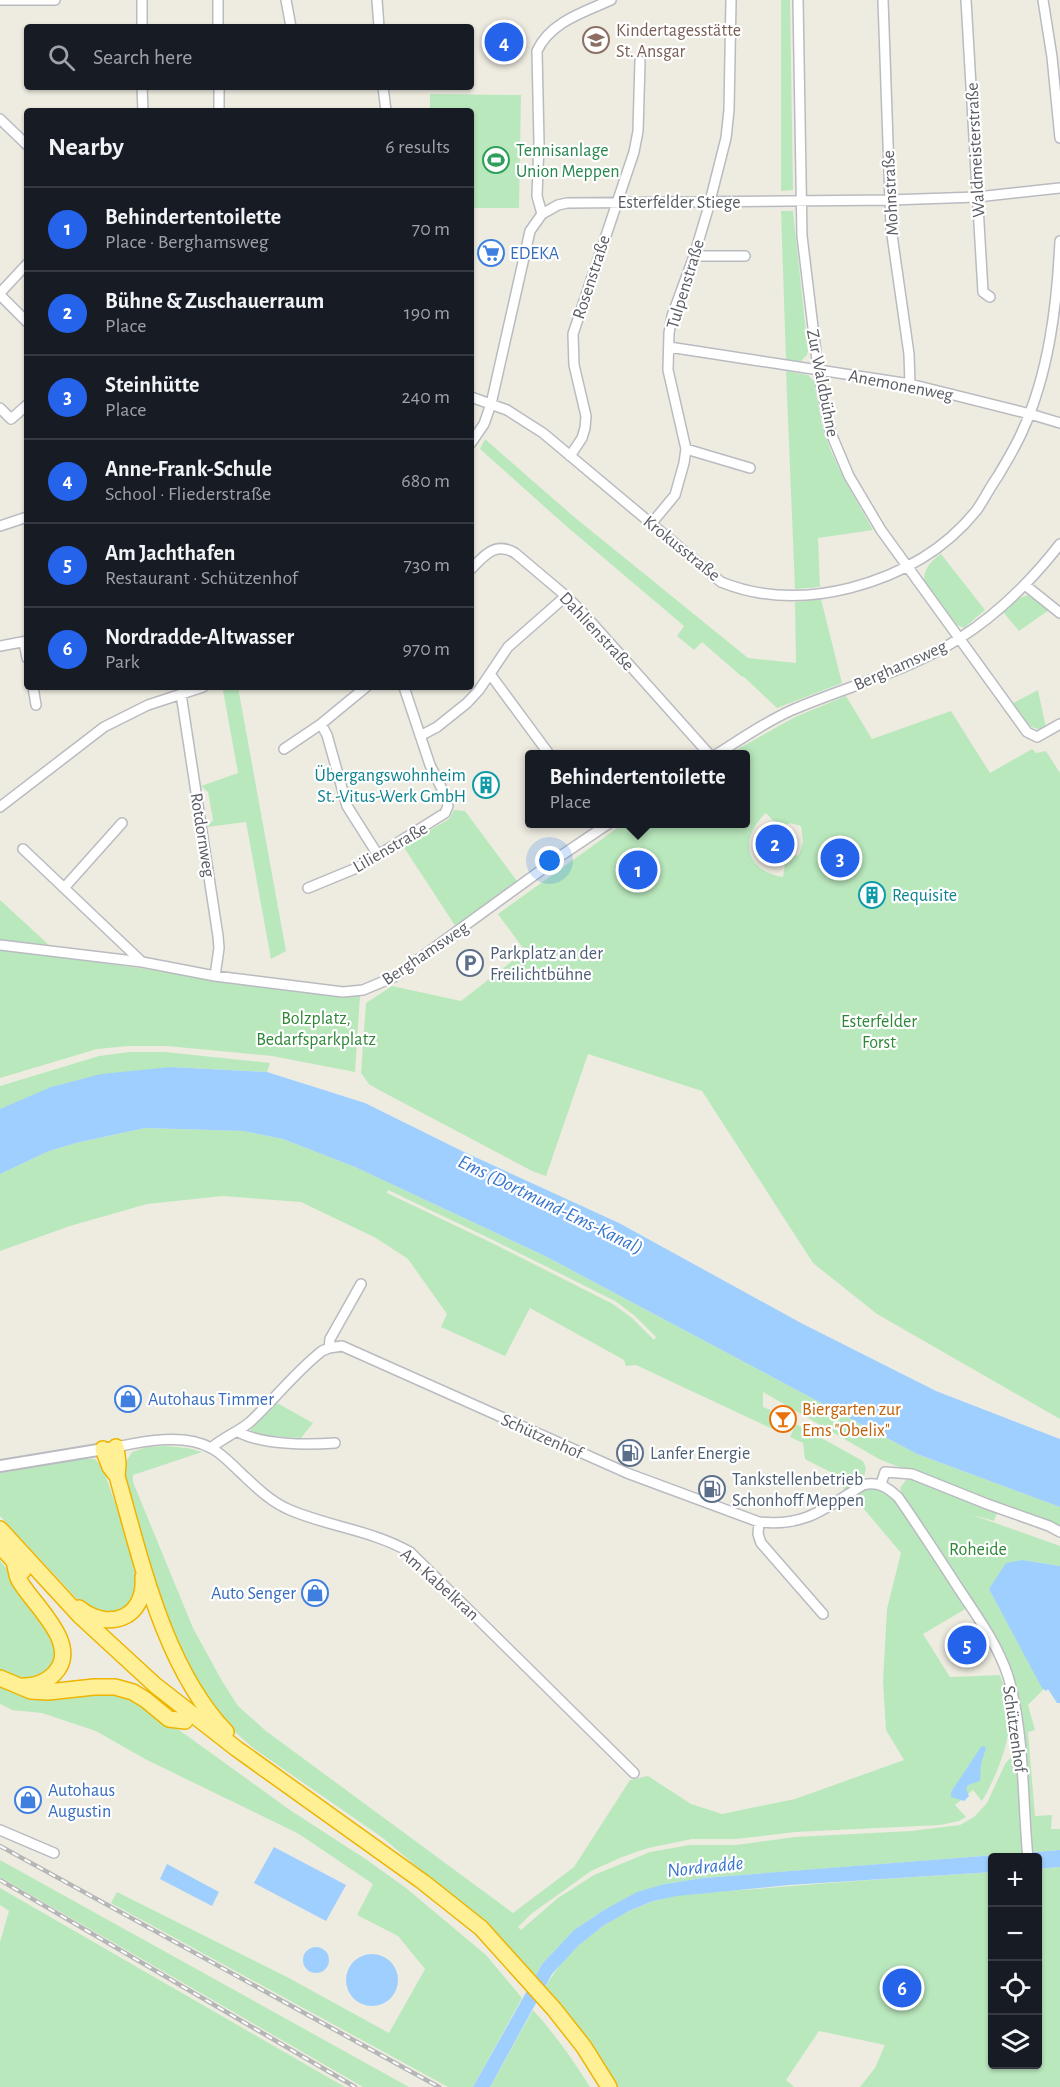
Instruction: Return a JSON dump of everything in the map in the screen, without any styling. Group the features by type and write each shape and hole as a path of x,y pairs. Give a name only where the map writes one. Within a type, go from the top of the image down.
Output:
{"highway":[{"path":"110,1448 118,1464 117,1476 143,1565 171,1645 196,1695 224,1731 239,1744 243,1753"},
{"path":"0,1530 114,1649 156,1685 243,1753 449,1902 481,1928 521,1979 584,2047 609,2087"},
{"path":"0,1546 107,1655 185,1720 443,1908 521,1979"},
{"path":"6,1682 27,1686 37,1684 57,1671 62,1659 61,1645 55,1628 19,1579 14,1562"},
{"path":"65,1600 87,1614 99,1618 120,1619 135,1609 142,1595 143,1565"},
{"path":"6,1682 31,1691 48,1692 114,1687 133,1692 169,1719 185,1720"},
{"path":"551,2013 597,2087"}],"street":[{"path":"0,0 55,0"},
{"path":"142,0 142,24"},
{"path":"218,0 218,24"},
{"path":"286,0 290,24"},
{"path":"377,0 379,24"},
{"path":"474,439 484,424 491,404 527,242 536,221 542,214 537,196 539,143 537,51 554,28 611,0"},
{"name":"Tulpenstraße","path":"651,524 675,495 684,463 686,449 668,370 672,315 694,256 726,138 729,110 731,0"},
{"name":"Zur Waldbühne","path":"798,0 802,236 818,369 830,431 837,451 881,530 1027,732 1037,737 1060,724"},
{"name":"Mohnstraße","path":"883,0 894,259 910,363 910,384"},
{"name":"Waldmeisterstraße","path":"966,0 983,292 990,297"},
{"path":"1043,0 1060,138"},
{"name":"Rosenstraße","path":"570,456 582,438 586,416 574,365 573,334 634,152 638,131 640,61"},
{"path":"142,90 143,108"},
{"path":"219,90 219,108"},
{"path":"383,90 386,108"},
{"path":"0,119 24,142"},
{"name":"Esterfelder Stiege","path":"542,214 567,203 890,200 977,197 1060,188"},
{"name":"Krokusstraße","path":"474,398 517,415 570,456 721,582 742,590 763,594 795,596 818,594 880,580 908,568 963,526 978,508 1014,449 1030,414 1046,355 1053,314 1060,241"},
{"path":"694,256 745,256"},
{"path":"24,267 0,294 24,319"},
{"name":"Anemonenweg","path":"669,347 910,384 1060,423"},
{"path":"0,408 11,418 24,408"},
{"path":"686,449 750,468"},
{"path":"0,526 24,518"},
{"name":"Berghamsweg","path":"723,750 761,726 791,711 909,664 960,638 989,617 1024,585 1060,544"},
{"name":"Dahlienstraße","path":"474,566 492,550 509,549 566,596 706,750"},
{"path":"1024,585 1060,613"},
{"path":"420,736 437,727 467,703 479,690 508,647 566,596"},
{"path":"0,646 24,642"},
{"path":"490,674 546,750"},
{"path":"34,690 36,705"},
{"path":"0,807 104,727 148,705 194,690"},
{"path":"284,749 321,724 362,690"},
{"name":"Lilienstraße","path":"308,888 339,876 378,855 445,813 448,806 446,797 430,765 405,690"},
{"name":"Rotdornweg","path":"181,694 219,936 214,976"},
{"path":"321,724 327,735 347,806 378,855"},
{"path":"64,888 122,823"},
{"name":"Berghamsweg","path":"0,945 142,962 214,976 355,992 379,985 412,966 599,828"},
{"path":"22,849 142,962"},
{"path":"0,1466 148,1441 173,1439 200,1443 211,1448 238,1432 312,1359 329,1348 330,1339 361,1284"},
{"name":"Schützenhof","path":"329,1348 342,1346 627,1473 759,1522 781,1524 815,1515 863,1485 881,1484 898,1497 907,1510 996,1648 1007,1674 1014,1702 1019,1739 1028,1853"},
{"path":"238,1432 256,1439 317,1444 335,1443"},
{"name":"Am Kabelkran","path":"211,1448 224,1457 261,1492 287,1509 391,1541 410,1552 634,1773"},
{"path":"881,1484 885,1472 912,1474 1050,1526 1060,1532"},
{"path":"759,1522 761,1543 823,1614"},
{"path":"0,1830 54,1853"}],"green space":[{"path":"781,0 790,0 793,190 781,191"},
{"name":"Tennisanlage Union Meppen","path":"430,94 521,95 519,208 474,208 474,108 430,108"},
{"path":"781,211 793,211 808,351 800,362 786,360"},
{"path":"786,371 808,375 814,381 822,425 830,449 873,530 818,538 820,587 795,589"},
{"path":"485,439 573,516 748,658 796,663 795,602 821,599 842,683 777,708 702,642 694,650 677,636 684,626 480,449"},
{"path":"941,554 985,610 964,628 957,625 924,580 929,565"},
{"path":"1028,595 1049,610 1019,631 1003,612 1019,598"},
{"path":"223,690 239,690 286,951 271,959 246,822 207,827 213,820 208,792 201,786 238,773"},
{"path":"1038,690 1046,728 1042,730 1031,727 1013,703"},
{"name":"Esterfelder Forst","path":"846,696 872,739 951,711 990,773 1032,749 1036,753 1046,751 1060,773 1060,1419 877,1314 813,1263 702,1091 588,1054 546,1176 532,1171 379,1090 369,1084 361,1073 366,1003 392,986 461,1001 525,951 498,914 617,828 750,828 750,750 736,750 795,717","holes":["766,813 780,828 790,823 801,826 803,842 799,855 786,857 783,877 770,874 760,868 750,852 749,843 752,833"]},
{"path":"454,810 465,811 517,881 456,927 403,846 449,819"},
{"path":"0,900 49,945 0,940"},
{"name":"Bolzplatz, Bedarfsparkplatz","path":"0,949 256,985 360,996 355,1072 272,1056 167,1046 128,1046 97,1049 0,1078"},
{"path":"129,1052 165,1052 270,1063 267,1072 171,1067 0,1109 0,1086 99,1056"},
{"path":"145,1128 243,1131 283,1139 355,1167 545,1256 917,1454 1060,1507 1060,1532 879,1459 763,1392 763,1407 771,1410 769,1415 783,1422 779,1432 636,1365 626,1366 624,1360 530,1308 505,1356 441,1327 447,1314 408,1259 376,1238 301,1202 223,1196 147,1204 70,1226 0,1251 0,1174 49,1151","holes":["388,1190 615,1301 635,1316 656,1337 654,1340 632,1318 613,1304 387,1193"]},
{"path":"277,1403 313,1423 301,1438 251,1433 251,1429"},
{"path":"796,1424 863,1461 866,1468 863,1481 844,1490 838,1476 805,1459 803,1443 790,1437"},
{"path":"147,1447 188,1448 202,1452 133,1475 133,1482 193,1628 238,1706 266,1731 513,1913 574,1867 630,1780 648,1776 691,1804 722,1814 795,1799 904,1760 886,1730 883,1681 887,1609 901,1553 853,1496 877,1488 887,1493 898,1504 967,1608 923,1634 950,1677 1000,1675 1007,1698 1010,1722 1006,1745 998,1770 982,1801 973,1790 955,1805 966,1817 940,1825 795,1832 736,1839 692,1839 648,1848 591,1871 531,1914 518,1927 521,1930 558,1898 594,1875 650,1852 690,1845 736,1845 795,1837 911,1831 960,1825 974,1817 987,1803 1005,1764 1012,1756 1017,1762 1022,1853 988,1853 988,1856 703,1878 665,1884 604,1910 574,1930 542,1964 535,1976 477,1918 383,1838 253,1748 217,1716 175,1642 127,1489 123,1467 132,1452"},
{"path":"80,1459 95,1459 103,1468 134,1559 139,1581 128,1609 110,1616 80,1602 0,1516 0,1473"},
{"name":"Roheide","path":"910,1479 998,1510 994,1521 970,1514 1060,1546 1060,1566 1022,1560 989,1589 1044,1689 1028,1705 1035,1730 1028,1732 1035,1816 1052,1815 1051,1829 1060,1829 1060,1850 1032,1852 1024,1738 1019,1701 1012,1673 1000,1646 906,1502 900,1488 906,1480"},
{"path":"0,1560 40,1614 56,1647 53,1665 40,1677 19,1679 0,1670"},
{"path":"0,1687 33,1698 103,1693 121,1695 137,1702 290,1810 406,1888 486,1955 522,1998 473,2087 448,2087 111,1903 117,1892 287,1977 389,2033 425,1969 398,1936 357,1915 373,1884 299,1834 145,1759 96,1731 42,1713 12,1710 0,1704"},
{"path":"0,1860 409,2087 363,2087 0,1877"},
{"path":"1060,1867 1060,2087 860,2087 875,2068 885,2045 819,2031 786,2080 794,2087 618,2087 610,2072 544,1989 564,1960 590,1936 619,1917 664,1898 703,1892 988,1872 988,2069 1042,2069 1042,1869"},
{"path":"0,1888 345,2087 0,2087 0,1942 9,1911 0,1905"},
{"path":"533,2010 549,2028 590,2087 490,2087"}],"water":[{"name":"Ems (Dortmund-Ems-Kanal)","path":"171,1067 267,1072 365,1103 464,1152 619,1223 801,1323 936,1391 1060,1439 1060,1507 917,1454 545,1256 355,1167 283,1139 243,1131 145,1128 49,1151 0,1174 0,1109 51,1087 101,1074"},
{"path":"1022,1560 1060,1566 1060,1703 1057,1703 1048,1689 1046,1691 1042,1688 989,1589 1006,1563"},
{"path":"981,1747 986,1748 981,1764 980,1781 968,1785 966,1789 969,1796 964,1801 951,1797 951,1792"},
{"path":"274,1847 346,1885 326,1921 254,1883"},
{"path":"1060,1850 1060,1867 1042,1869 1042,1853 1022,1853"},
{"path":"988,1856 988,1872 789,1885 677,1896 653,1901 629,1911 603,1926 579,1945 552,1974 490,2087 473,2087 542,1964 574,1930 637,1892 665,1884 703,1878"},
{"path":"167,1864 219,1892 212,1906 160,1879"},
{"path":"316,1947 325,1951 329,1960 325,1969 316,1973 307,1969 303,1960 307,1951"},
{"path":"367,1954 377,1954 391,1961 398,1980 391,1999 377,2006 367,2006 357,2002 350,1995 346,1985 346,1975 350,1965 357,1958"}],"railway":[{"path":"0,1846 439,2087"},
{"path":"0,1880 355,2087"}],"place":[{"name":"Kindertagesstätte St. Ansgar","path":"596,40"},
{"name":"Anne-Frank-Schule","path":"504,42"},
{"name":"Tennisanlage Union Meppen","path":"496,160"},
{"name":"EDEKA","path":"491,253"},
{"name":"Übergangswohnheim St.-Vitus-Werk GmbH","path":"486,785"},
{"name":"Bühne & Zuschauerraum","path":"775,844"},
{"name":"Steinhütte","path":"840,858"},
{"name":"Behindertentoilette","path":"638,870"},
{"name":"Requisite","path":"872,895"},
{"name":"Parkplatz an der Freilichtbühne","path":"470,963"},
{"name":"Autohaus Timmer","path":"128,1399"},
{"name":"Biergarten zur Ems \"Obelix\"","path":"783,1419"},
{"name":"Lanfer Energie","path":"630,1453"},
{"name":"Tankstellenbetrieb Schonhoff Meppen","path":"712,1489"},
{"name":"Auto Senger","path":"315,1593"},
{"name":"Am Jachthafen","path":"967,1645"},
{"name":"Autohaus Augustin","path":"28,1800"},
{"name":"Nordradde-Altwasser","path":"902,1988"}],"water label":[{"name":"Nordradde","path":"705,1866"}]}
